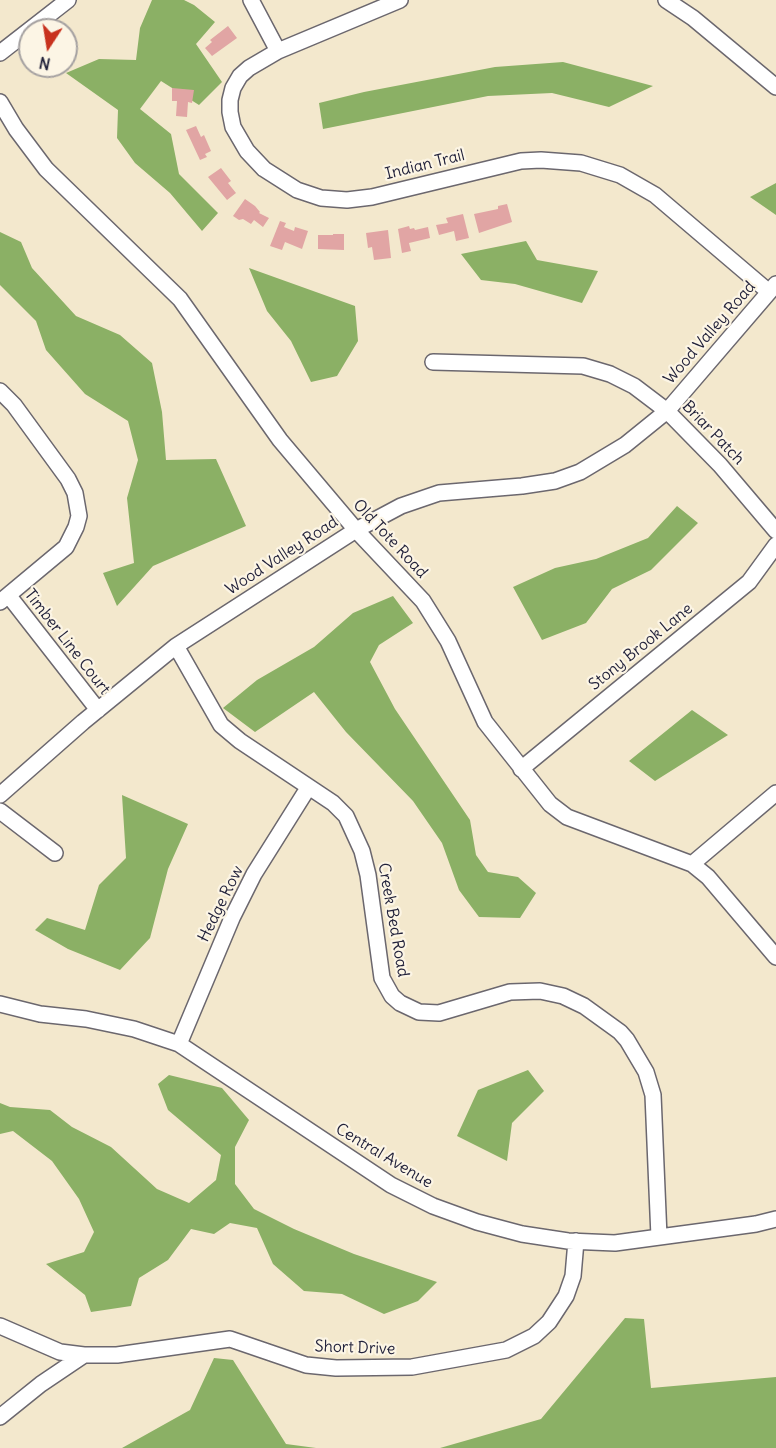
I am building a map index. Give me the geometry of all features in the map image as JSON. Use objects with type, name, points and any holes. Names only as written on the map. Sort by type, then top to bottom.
[{"type":"street","points":[[0,53],[68,0]]},
{"type":"street","points":[[251,0],[279,51]]},
{"type":"street","name":"Indian Trail","points":[[400,0],[279,51],[249,68],[240,76],[233,88],[230,112],[233,127],[246,150],[264,169],[291,187],[321,198],[360,199],[521,161],[581,163],[620,175],[655,195],[773,288]]},
{"type":"street","points":[[666,0],[693,18],[776,87]]},
{"type":"street","name":"Old Tote Road","points":[[0,102],[16,129],[46,169],[180,299],[280,440],[356,530],[423,601],[448,640],[485,722],[550,804],[567,817],[692,864],[708,877],[776,957]]},
{"type":"street","name":"Wood Valley Road","points":[[0,795],[176,646],[356,530],[401,506],[439,493],[555,481],[579,472],[625,445],[667,411],[773,288]]},
{"type":"street","name":"Briar Patch","points":[[433,362],[583,366],[610,374],[634,386],[667,411],[720,465],[776,531]]},
{"type":"street","points":[[1,395],[14,405],[68,479],[75,493],[78,516],[76,527],[66,547],[4,599]]},
{"type":"street","name":"Stony Brook Lane","points":[[521,769],[749,582],[776,545]]},
{"type":"street","name":"Timber Line Court","points":[[4,599],[98,710]]},
{"type":"street","name":"Creek Bed Road","points":[[176,646],[221,725],[240,741],[333,804],[346,816],[362,851],[373,906],[382,978],[392,996],[400,1003],[419,1012],[440,1013],[510,992],[540,991],[563,996],[584,1006],[620,1032],[627,1040],[646,1072],[653,1095],[659,1237]]},
{"type":"street","name":"Hedge Row","points":[[179,1044],[232,918],[255,874],[308,788]]},
{"type":"street","points":[[692,864],[776,793]]},
{"type":"street","points":[[0,811],[55,852]]},
{"type":"street","name":"Central Avenue","points":[[0,1004],[40,1014],[86,1019],[134,1029],[179,1044],[391,1185],[433,1206],[477,1222],[522,1234],[615,1243],[776,1219]]},
{"type":"street","name":"Short Drive","points":[[0,1326],[60,1352],[84,1355],[117,1355],[230,1339],[306,1365],[336,1368],[412,1367],[492,1353],[525,1342],[542,1329],[556,1314],[570,1286],[576,1241]]},
{"type":"street","points":[[0,1417],[41,1384],[84,1355]]},
{"type":"green space","points":[[152,0],[184,0],[215,22],[196,44],[222,82],[199,105],[161,81],[140,109],[171,134],[179,174],[218,213],[202,231],[170,193],[135,163],[117,138],[118,110],[73,78],[78,78],[78,68],[99,59],[136,60],[140,28]]},
{"type":"green space","points":[[563,62],[653,86],[609,107],[552,93],[488,96],[323,129],[319,103],[495,67]]},
{"type":"green space","points":[[776,183],[776,215],[750,197]]},
{"type":"green space","points":[[0,232],[21,242],[32,268],[76,316],[120,335],[152,363],[162,412],[166,460],[216,459],[246,526],[153,566],[117,606],[103,573],[134,563],[127,498],[138,460],[128,421],[85,394],[46,350],[36,321],[0,285]]},
{"type":"green space","points":[[526,241],[537,260],[598,271],[582,303],[515,284],[481,280],[461,254]]},
{"type":"green space","points":[[249,268],[355,306],[358,341],[337,376],[311,382],[291,341],[267,311]]},
{"type":"green space","points":[[677,506],[698,523],[651,570],[612,589],[586,623],[542,640],[513,587],[555,568],[596,559],[648,538]]},
{"type":"green space","points":[[393,596],[413,623],[379,645],[370,662],[395,709],[470,820],[476,855],[488,872],[518,877],[536,893],[520,918],[479,917],[459,890],[442,843],[413,801],[346,732],[314,692],[255,732],[223,708],[257,680],[314,647],[353,613]]},
{"type":"green space","points":[[692,710],[728,735],[655,781],[629,761]]},
{"type":"green space","points":[[122,795],[188,824],[168,869],[150,938],[120,970],[68,949],[35,930],[47,918],[85,930],[99,885],[126,858]]},
{"type":"green space","points":[[528,1070],[544,1091],[512,1123],[507,1161],[457,1136],[478,1090]]},
{"type":"green space","points":[[169,1075],[222,1088],[249,1120],[235,1147],[235,1184],[254,1209],[294,1229],[354,1254],[437,1282],[418,1301],[384,1314],[342,1294],[304,1291],[273,1264],[257,1228],[230,1223],[214,1234],[191,1229],[168,1260],[139,1278],[131,1306],[91,1312],[85,1295],[46,1264],[84,1252],[94,1232],[79,1199],[52,1161],[13,1131],[0,1134],[0,1103],[10,1107],[50,1110],[72,1127],[111,1147],[157,1189],[189,1203],[216,1180],[221,1155],[168,1110],[158,1084]]},
{"type":"green space","points":[[625,1318],[644,1319],[651,1388],[776,1377],[776,1448],[440,1448],[541,1419]]},
{"type":"green space","points":[[214,1358],[233,1360],[286,1444],[316,1448],[122,1448],[190,1410]]},
{"type":"building","points":[[228,26],[237,38],[212,56],[205,48],[212,42],[210,40]]},
{"type":"building","points":[[172,88],[194,90],[192,103],[188,102],[187,117],[176,116],[177,101],[172,101]]},
{"type":"building","points":[[196,126],[201,137],[204,135],[211,151],[205,154],[207,157],[200,160],[186,130]]},
{"type":"building","points":[[221,168],[231,181],[228,183],[236,193],[227,200],[208,177]]},
{"type":"building","points":[[245,199],[255,206],[259,213],[269,218],[263,227],[254,220],[251,224],[233,216]]},
{"type":"building","points":[[507,204],[512,222],[479,233],[474,214],[498,209],[498,206]]},
{"type":"building","points":[[463,214],[469,238],[456,241],[454,231],[439,235],[436,225],[448,223],[446,218]]},
{"type":"building","points":[[280,221],[286,223],[284,227],[294,231],[295,227],[308,231],[302,249],[285,242],[282,250],[270,246]]},
{"type":"building","points":[[409,226],[410,229],[415,230],[428,227],[430,238],[409,243],[411,251],[402,253],[398,229]]},
{"type":"building","points":[[388,230],[391,258],[374,260],[372,247],[368,248],[366,233]]},
{"type":"building","points":[[344,234],[344,250],[318,249],[318,235]]}]
